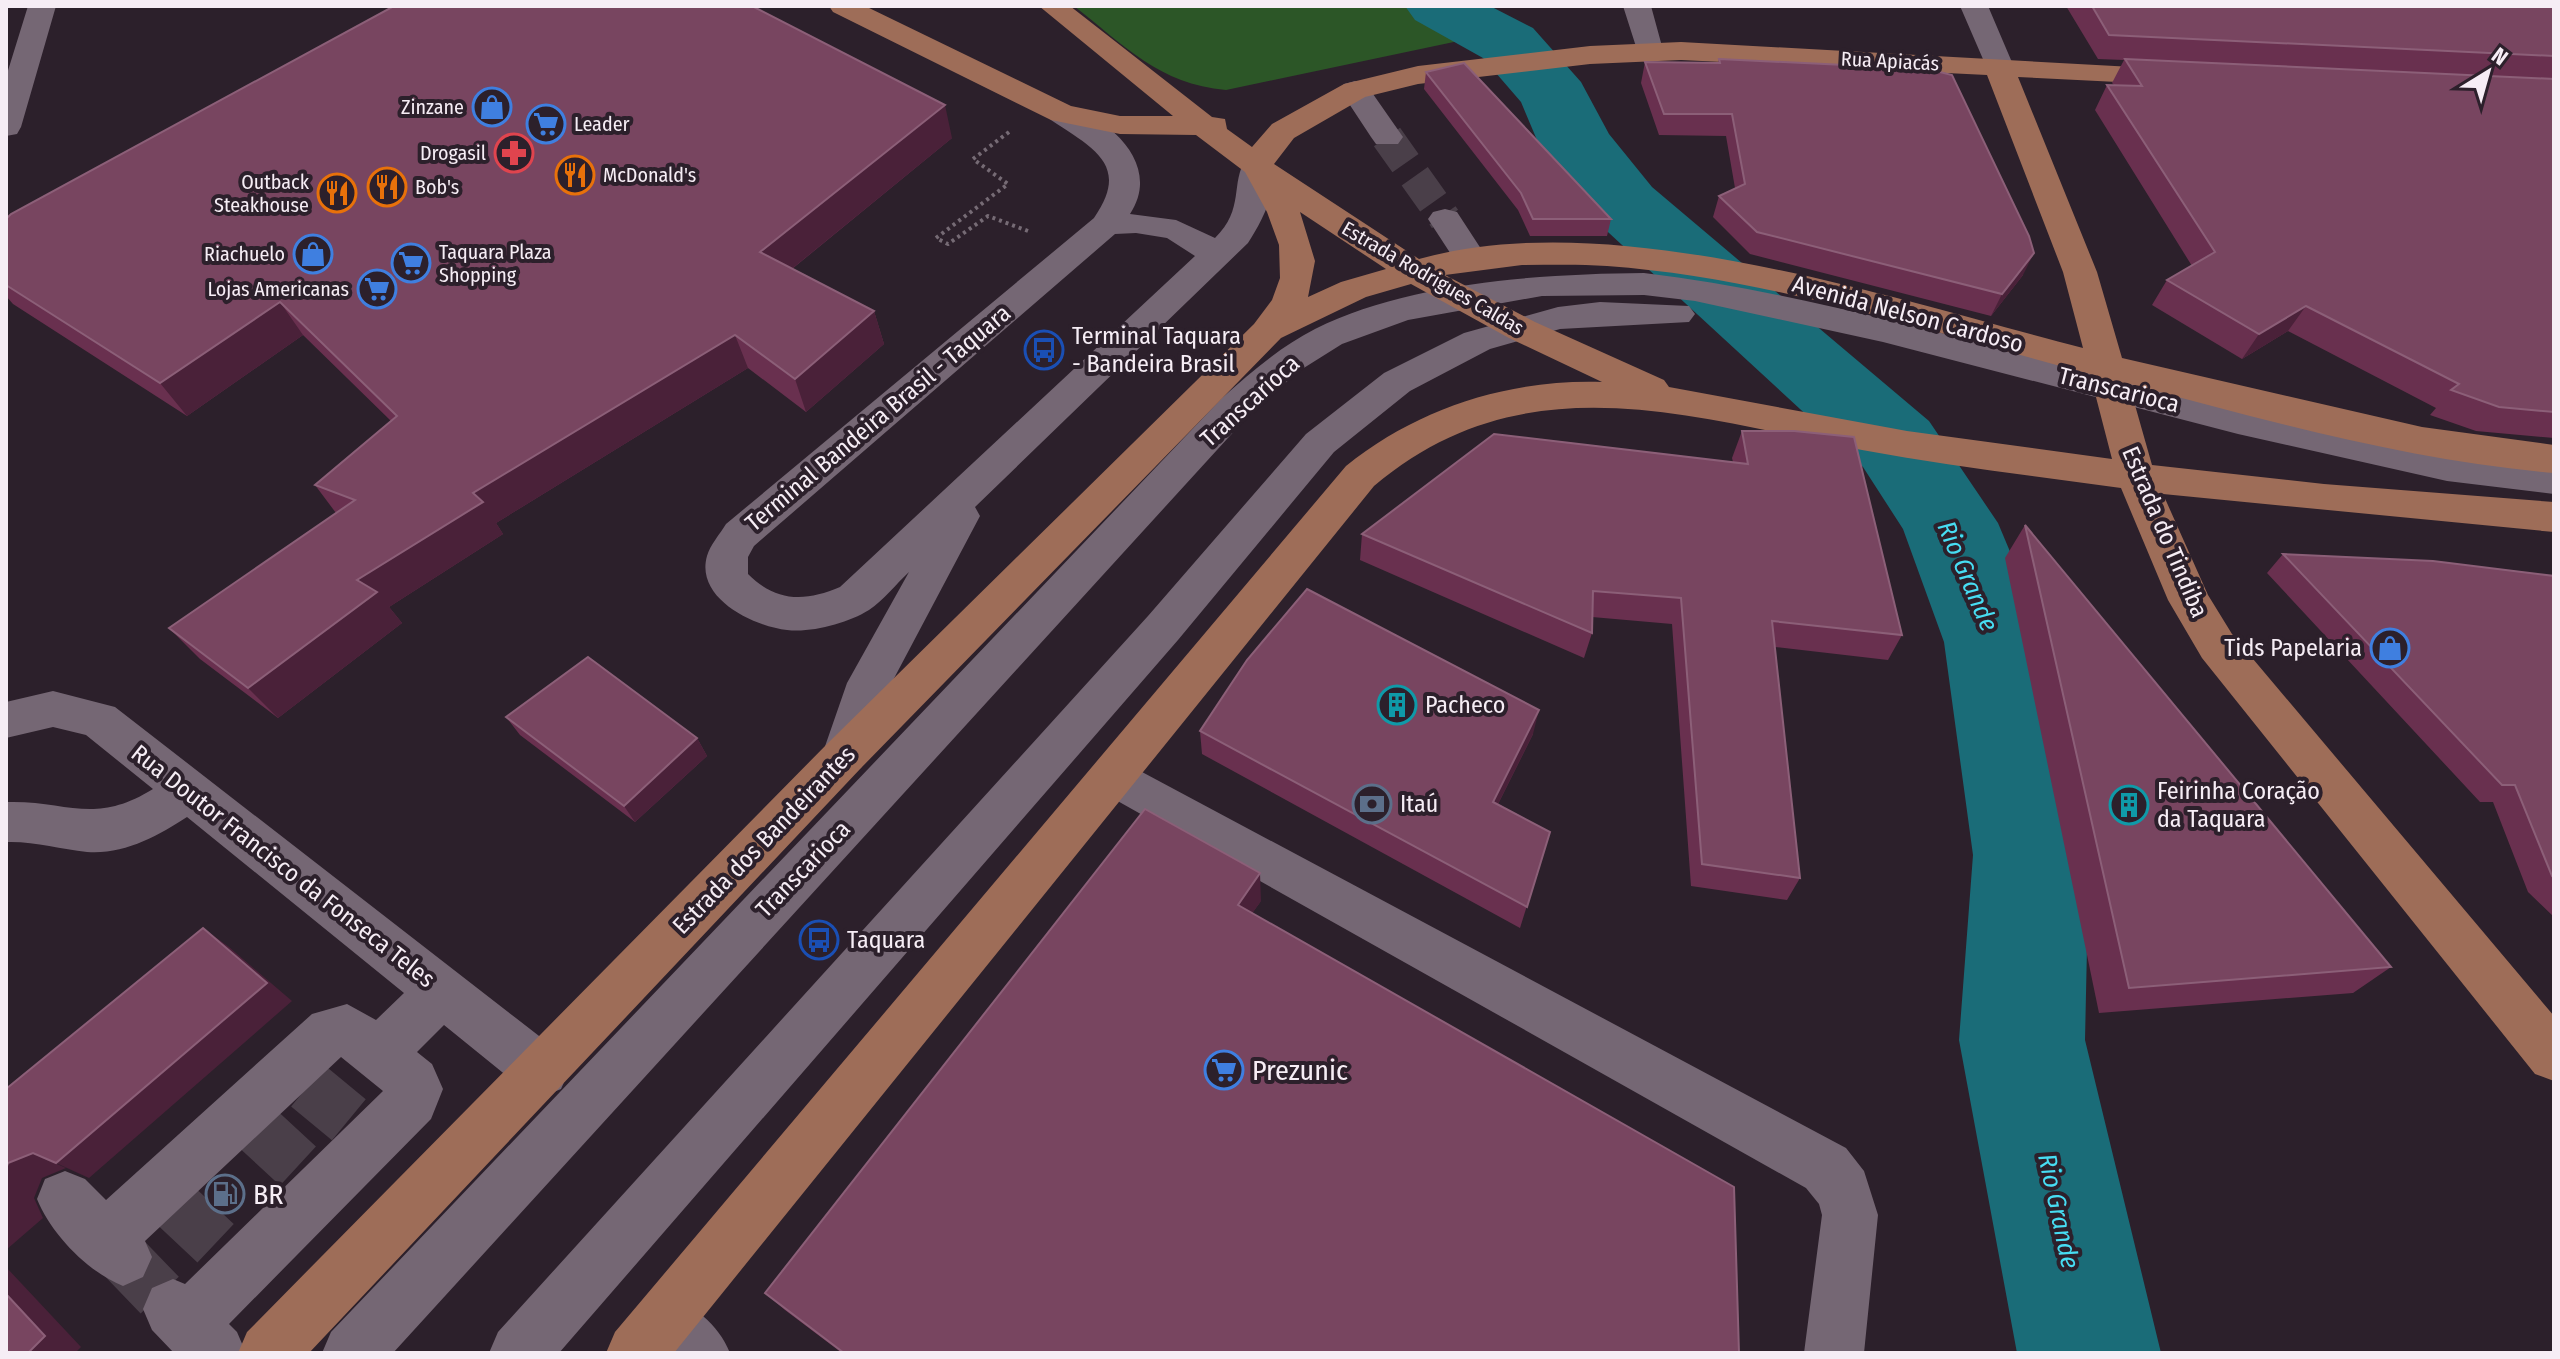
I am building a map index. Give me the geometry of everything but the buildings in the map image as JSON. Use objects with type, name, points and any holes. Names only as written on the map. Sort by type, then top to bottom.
[{"type":"main road","points":[[843,6],[1062,114],[1120,125],[1202,127],[1251,122],[1343,96]]},
{"type":"main road","name":"Estrada Rodrigues Caldas","points":[[1053,6],[1202,127],[1330,218],[1460,297],[1518,328],[1679,401]]},
{"type":"main road","name":"Rua Apiacás","points":[[1257,166],[1267,148],[1283,131],[1343,96],[1382,82],[1476,67],[1590,55],[1649,50],[2209,77]]},
{"type":"main road","name":"Estrada do Tindiba","points":[[1999,67],[2080,272],[2136,477],[2189,600],[2217,646],[2554,1056]]},
{"type":"main road","points":[[1257,166],[1286,217],[1301,269],[1292,297],[1267,332]]},
{"type":"main road","name":"Avenida Nelson Cardoso","points":[[1267,332],[1307,308],[1375,280],[1414,270],[1513,253],[1623,255],[1768,278],[2111,390],[2279,410],[2437,444],[2554,459]]},
{"type":"main road","name":"Estrada dos Bandeirantes","points":[[268,1353],[845,755],[1267,332]]},
{"type":"main road","points":[[666,1343],[1114,776],[1360,476],[1391,448],[1429,426],[1471,412],[1551,397],[1679,401],[1832,432],[2136,477],[2250,491],[2554,517]]},
{"type":"street","points":[[6,127],[42,6]]},
{"type":"street","points":[[1637,6],[1649,50]]},
{"type":"street","name":"Estrada do Tindiba","points":[[1974,6],[1999,67]]},
{"type":"street","points":[[1343,96],[1387,137]]},
{"type":"street","name":"Terminal Bandeira Brasil - Taquara","points":[[1062,114],[1113,148],[1126,166],[1123,205],[1106,225],[740,535],[727,556],[727,579],[743,598],[764,609],[792,616],[826,612],[855,598],[1236,236],[1253,204],[1257,166]]},
{"type":"street","points":[[1445,219],[1470,258]]},
{"type":"street","points":[[1106,225],[1153,223],[1174,229],[1206,247],[1215,256]]},
{"type":"street","name":"Transcarioca","points":[[352,1353],[1235,407],[1286,362],[1329,336],[1401,310],[1460,297],[1542,285],[1598,282],[2111,390],[2447,467],[2554,480]]},
{"type":"street","name":"Transcarioca","points":[[519,1353],[1163,628],[1320,443],[1409,375],[1477,341],[1558,318],[1698,302]]},
{"type":"street","name":"Transcarioca","points":[[2111,390],[2454,491],[2554,504]]},
{"type":"street","name":"Terminal Bandeira Brasil - Taquara","points":[[845,755],[869,683],[976,485]]},
{"type":"street","name":"Rua Doutor Francisco da Fonseca Teles","points":[[6,720],[53,709],[99,720],[542,1071]]},
{"type":"street","points":[[1114,776],[1826,1168],[1844,1191],[1850,1215],[1834,1353]]},
{"type":"street","points":[[6,822],[25,821],[89,832],[128,827],[187,792]]},
{"type":"street","points":[[379,1053],[442,991]]},
{"type":"street","points":[[65,1199],[114,1248],[299,1078],[340,1027],[379,1053],[413,1082],[416,1089],[412,1100],[367,1134],[235,1262],[192,1328]]},
{"type":"path","points":[[988,216],[948,244],[936,238],[1008,184],[973,159],[1011,130]]},
{"type":"green space","points":[[1074,6],[1404,6],[1468,39],[1226,90],[1181,80],[1162,71],[1127,49]]},
{"type":"waterway","name":"Rio Grande","points":[[1439,6],[1508,43],[1555,97],[1574,140],[1624,204],[1896,444],[1949,523],[1996,642],[2031,855],[2022,1040],[2089,1353]]},
{"type":"tunnel","points":[[1387,137],[1445,219]]},
{"type":"tunnel","points":[[308,1086],[360,1129]]},
{"type":"tunnel","points":[[259,1130],[310,1177]]},
{"type":"tunnel","points":[[177,1207],[228,1255]]},
{"type":"tunnel","points":[[123,1257],[173,1309]]},
{"type":"place","name":"Zinzane","points":[[492,107]]},
{"type":"place","name":"Leader","points":[[546,124]]},
{"type":"place","name":"Drogasil","points":[[514,153]]},
{"type":"place","name":"McDonald's","points":[[575,175]]},
{"type":"place","name":"Bob's","points":[[387,187]]},
{"type":"place","name":"Outback Steakhouse","points":[[337,193]]},
{"type":"place","name":"Riachuelo","points":[[313,254]]},
{"type":"place","name":"Taquara Plaza Shopping","points":[[411,263]]},
{"type":"place","name":"Lojas Americanas","points":[[377,289]]},
{"type":"place","name":"Terminal Taquara - Bandeira Brasil","points":[[1044,350]]},
{"type":"place","name":"Tids Papelaria","points":[[2390,648]]},
{"type":"place","name":"Pacheco","points":[[1397,705]]},
{"type":"place","name":"Itaú","points":[[1372,804]]},
{"type":"place","name":"Feirinha Coração da Taquara","points":[[2129,805]]},
{"type":"place","name":"Taquara","points":[[819,940]]},
{"type":"place","name":"Prezunic","points":[[1224,1070]]},
{"type":"place","name":"BR","points":[[225,1194]]}]
